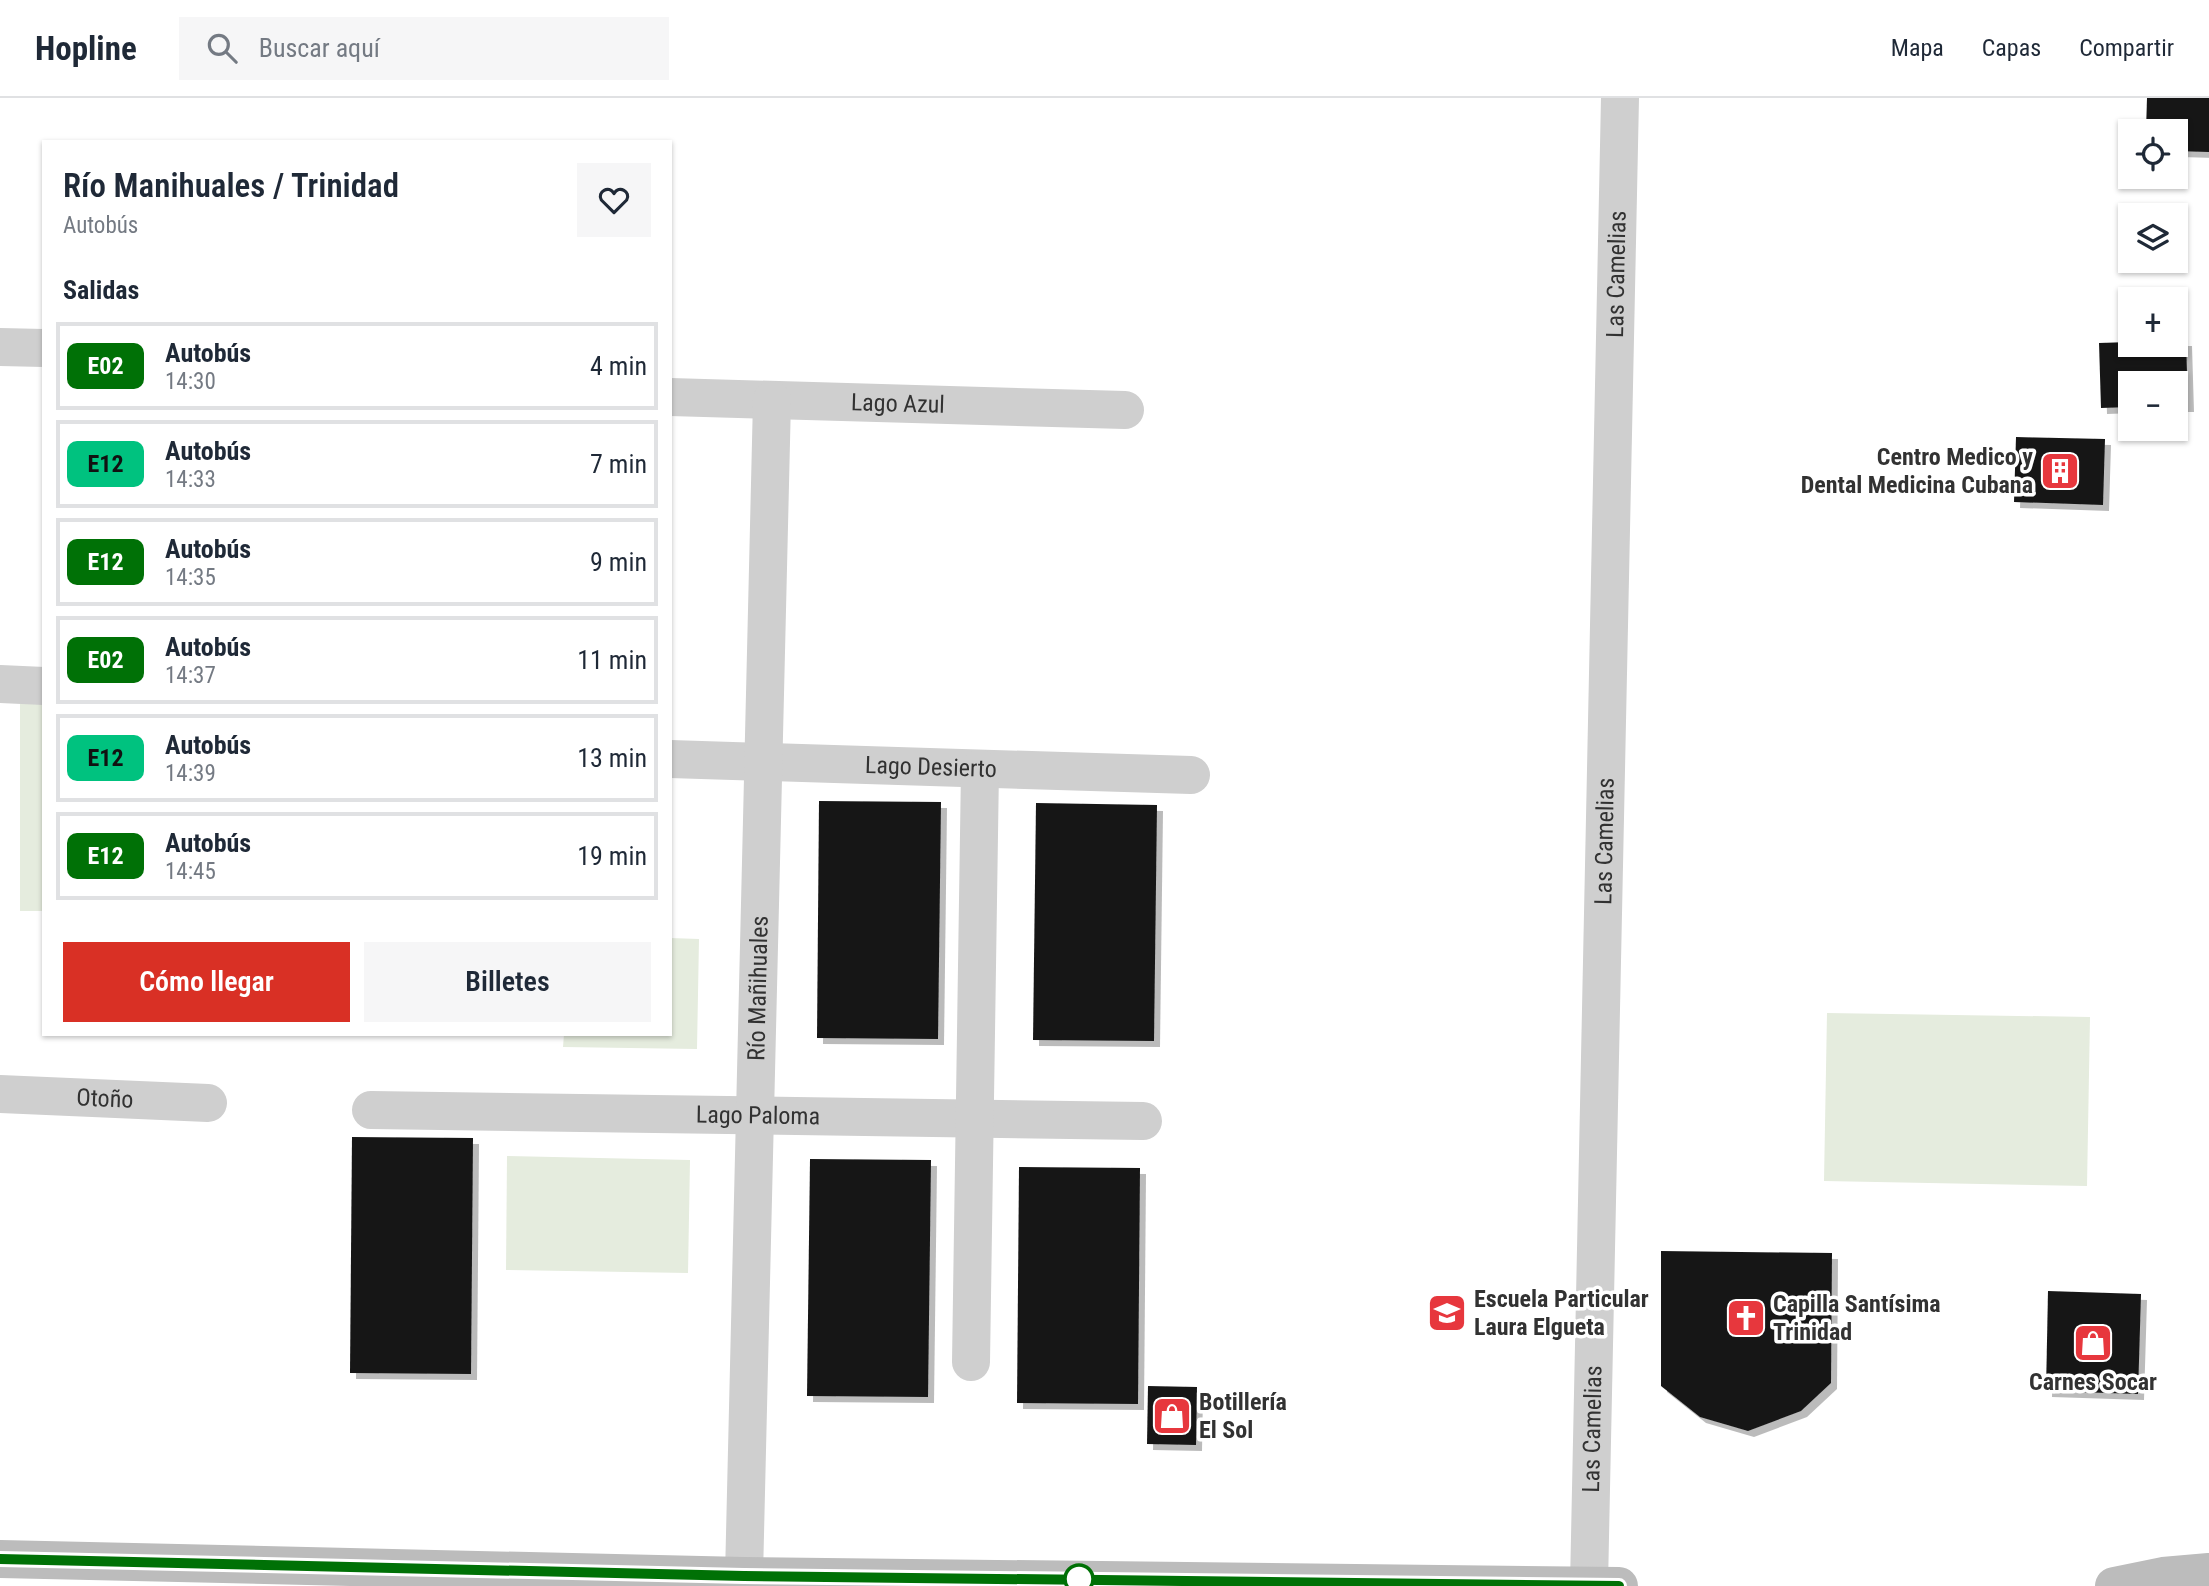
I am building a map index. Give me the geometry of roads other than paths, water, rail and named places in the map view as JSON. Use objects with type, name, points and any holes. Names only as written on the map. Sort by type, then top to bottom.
[{"type":"main road","points":[[0,1559],[332,1576],[744,1576],[1619,1586]]},
{"type":"main road","points":[[2115,1586],[2163,1576],[2209,1572]]},
{"type":"street","name":"Las Camelias","points":[[1589,1585],[1620,98]]},
{"type":"street","points":[[0,347],[42,348]]},
{"type":"street","name":"Lago Azul","points":[[672,397],[1125,410]]},
{"type":"street","name":"Río Mañihuales","points":[[744,1576],[772,400]]},
{"type":"street","points":[[0,684],[42,686]]},
{"type":"street","name":"Lago Desierto","points":[[672,760],[1191,775]]},
{"type":"street","points":[[971,1362],[979,769]]},
{"type":"street","name":"Otoño","points":[[0,1094],[208,1103]]},
{"type":"street","name":"Lago Paloma","points":[[371,1110],[1143,1121]]},
{"type":"place","name":"Centro Medico y Dental Medicina Cubana","points":[[2060,471]]},
{"type":"place","name":"Escuela Particular Laura Elgueta","points":[[1447,1313]]},
{"type":"place","name":"Capilla Santísima Trinidad","points":[[1746,1318]]},
{"type":"place","name":"Carnes Socar","points":[[2093,1343]]},
{"type":"place","name":"Botillería El Sol","points":[[1172,1416]]}]
